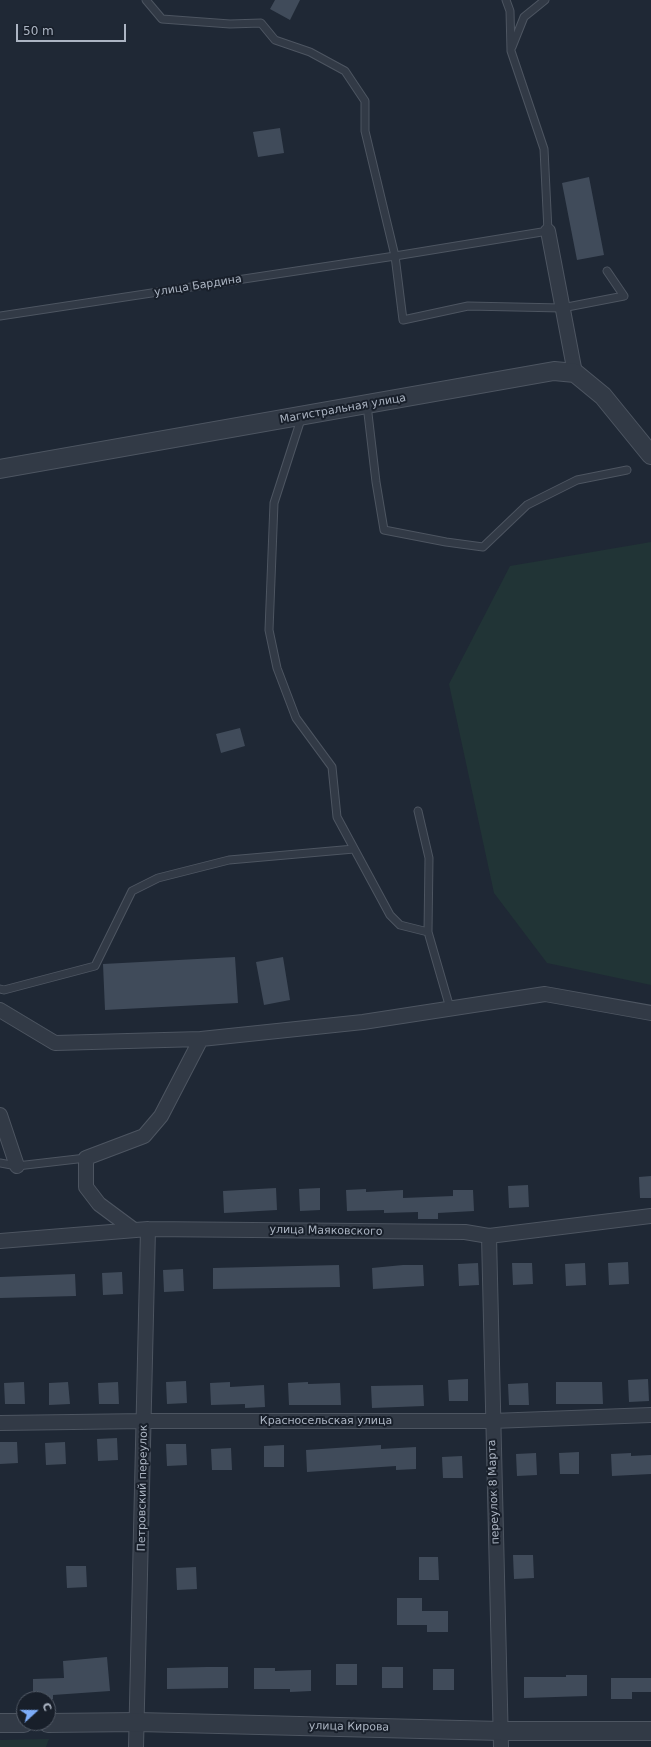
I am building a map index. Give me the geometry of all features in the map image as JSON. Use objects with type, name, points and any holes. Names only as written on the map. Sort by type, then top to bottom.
[{"type":"street","points":[[548,231],[575,373],[603,396],[651,455]]},
{"type":"street","name":"Магистральная улица","points":[[0,469],[554,371],[575,373]]},
{"type":"street","points":[[0,1010],[55,1043],[201,1039],[363,1022],[545,994],[651,1013]]},
{"type":"street","points":[[134,1230],[99,1204],[86,1187],[86,1158],[144,1136],[161,1116],[201,1039]]},
{"type":"street","points":[[0,1115],[17,1166]]},
{"type":"street","name":"улица Маяковского","points":[[0,1241],[148,1229],[465,1232],[489,1236],[651,1216]]},
{"type":"street","name":"Петровский переулок","points":[[136,1747],[138,1722],[145,1421],[148,1229]]},
{"type":"street","name":"переулок 8 Марта","points":[[489,1236],[492,1421],[501,1739]]},
{"type":"street","name":"Красносельская улица","points":[[0,1424],[145,1421],[492,1421],[651,1415]]},
{"type":"street","name":"улица Кирова","points":[[56,1723],[138,1722],[501,1739],[651,1731]]},
{"type":"street","points":[[0,1723],[16,1723]]},
{"type":"lane","points":[[146,0],[162,19],[230,24],[262,23],[275,40],[310,52],[344,71],[365,101],[365,131],[396,256],[403,320],[468,306],[562,308],[624,296],[607,270]]},
{"type":"lane","points":[[506,0],[510,11],[511,51],[544,149],[548,231]]},
{"type":"lane","points":[[511,51],[524,17],[545,0]]},
{"type":"lane","name":"улица Бардина","points":[[0,316],[396,256],[548,231]]},
{"type":"lane","points":[[367,405],[376,482],[384,530],[446,542],[483,547],[527,505],[577,480],[627,470]]},
{"type":"lane","points":[[302,416],[274,503],[270,630],[277,668],[296,718],[332,766],[337,817],[390,915],[400,925],[428,932]]},
{"type":"lane","points":[[418,812],[429,858],[428,932],[450,1008]]},
{"type":"lane","points":[[0,988],[4,990],[95,966],[132,891],[158,878],[229,860],[354,849]]},
{"type":"lane","points":[[0,1163],[17,1166],[86,1158]]},
{"type":"shaded area","points":[[651,542],[651,985],[547,963],[494,893],[449,684],[510,566]]},
{"type":"shaded area","points":[[49,1739],[46,1747],[0,1747],[0,1740]]},
{"type":"building","points":[[275,0],[300,0],[290,20],[270,9]]},
{"type":"building","points":[[280,128],[284,153],[258,157],[253,132]]},
{"type":"building","points":[[589,177],[604,255],[577,260],[562,183]]},
{"type":"building","points":[[240,728],[245,746],[221,753],[216,734]]},
{"type":"building","points":[[235,957],[238,1003],[105,1010],[103,964]]},
{"type":"building","points":[[283,957],[290,1000],[264,1005],[256,962]]},
{"type":"building","points":[[651,1176],[651,1198],[640,1198],[639,1177]]},
{"type":"building","points":[[528,1185],[529,1207],[509,1208],[508,1186]]},
{"type":"building","points":[[276,1188],[277,1210],[224,1213],[223,1191]]},
{"type":"building","points":[[320,1188],[320,1210],[300,1211],[299,1189]]},
{"type":"building","points":[[366,1189],[366,1192],[403,1190],[403,1198],[453,1196],[453,1190],[473,1190],[474,1211],[438,1213],[438,1219],[418,1219],[418,1212],[384,1213],[384,1210],[347,1211],[346,1190]]},
{"type":"building","points":[[628,1262],[629,1284],[609,1285],[608,1263]]},
{"type":"building","points":[[478,1263],[479,1285],[459,1286],[458,1264]]},
{"type":"building","points":[[512,1263],[532,1263],[533,1284],[513,1285]]},
{"type":"building","points":[[585,1263],[586,1285],[566,1286],[565,1264]]},
{"type":"building","points":[[339,1265],[340,1287],[213,1289],[213,1268]]},
{"type":"building","points":[[423,1265],[424,1286],[373,1289],[372,1268]]},
{"type":"building","points":[[183,1269],[184,1291],[164,1292],[163,1270]]},
{"type":"building","points":[[122,1272],[123,1294],[103,1295],[102,1273]]},
{"type":"building","points":[[75,1274],[76,1296],[0,1298],[0,1277]]},
{"type":"building","points":[[468,1379],[468,1401],[449,1401],[448,1380]]},
{"type":"building","points":[[648,1379],[649,1401],[629,1402],[628,1380]]},
{"type":"building","points":[[186,1381],[187,1403],[167,1404],[166,1382]]},
{"type":"building","points":[[24,1382],[25,1404],[5,1404],[4,1383]]},
{"type":"building","points":[[68,1382],[70,1404],[49,1405],[49,1383]]},
{"type":"building","points":[[118,1382],[119,1404],[99,1404],[98,1383]]},
{"type":"building","points":[[230,1382],[230,1387],[264,1385],[265,1407],[245,1408],[245,1404],[211,1405],[210,1383]]},
{"type":"building","points":[[308,1382],[308,1384],[340,1383],[341,1405],[289,1405],[288,1383]]},
{"type":"building","points":[[556,1382],[602,1382],[603,1404],[556,1404]]},
{"type":"building","points":[[528,1383],[529,1405],[509,1405],[508,1384]]},
{"type":"building","points":[[423,1385],[424,1406],[372,1408],[371,1386]]},
{"type":"building","points":[[117,1438],[118,1460],[98,1461],[97,1439]]},
{"type":"building","points":[[0,1442],[17,1442],[18,1463],[0,1464]]},
{"type":"building","points":[[65,1442],[66,1464],[46,1465],[45,1443]]},
{"type":"building","points":[[166,1444],[186,1444],[187,1465],[167,1466]]},
{"type":"building","points":[[284,1445],[284,1467],[264,1467],[264,1446]]},
{"type":"building","points":[[381,1445],[381,1449],[416,1447],[416,1469],[396,1470],[396,1466],[307,1472],[306,1450]]},
{"type":"building","points":[[231,1448],[232,1470],[212,1470],[211,1449]]},
{"type":"building","points":[[579,1452],[579,1474],[560,1474],[559,1453]]},
{"type":"building","points":[[536,1453],[537,1475],[517,1476],[516,1454]]},
{"type":"building","points":[[631,1453],[631,1456],[651,1455],[651,1474],[612,1476],[611,1454]]},
{"type":"building","points":[[462,1456],[463,1478],[443,1478],[442,1457]]},
{"type":"building","points":[[513,1555],[533,1555],[534,1578],[514,1579]]},
{"type":"building","points":[[419,1557],[438,1557],[439,1580],[419,1580]]},
{"type":"building","points":[[66,1566],[86,1566],[87,1587],[67,1588]]},
{"type":"building","points":[[196,1567],[197,1589],[177,1590],[176,1568]]},
{"type":"building","points":[[397,1598],[422,1598],[422,1611],[448,1611],[448,1632],[427,1632],[427,1625],[397,1625]]},
{"type":"building","points":[[107,1657],[110,1691],[56,1695],[56,1691],[33,1691],[33,1679],[64,1678],[63,1661]]},
{"type":"building","points":[[336,1664],[357,1664],[357,1685],[336,1685]]},
{"type":"building","points":[[228,1667],[228,1688],[167,1689],[167,1668]]},
{"type":"building","points":[[382,1667],[403,1667],[403,1688],[382,1688]]},
{"type":"building","points":[[254,1668],[275,1668],[275,1671],[311,1670],[311,1691],[290,1692],[290,1689],[254,1689]]},
{"type":"building","points":[[433,1669],[454,1669],[454,1690],[433,1690]]},
{"type":"building","points":[[566,1675],[587,1675],[587,1696],[524,1698],[524,1677],[566,1677]]},
{"type":"building","points":[[611,1678],[651,1678],[651,1692],[632,1692],[632,1699],[611,1699]]}]
